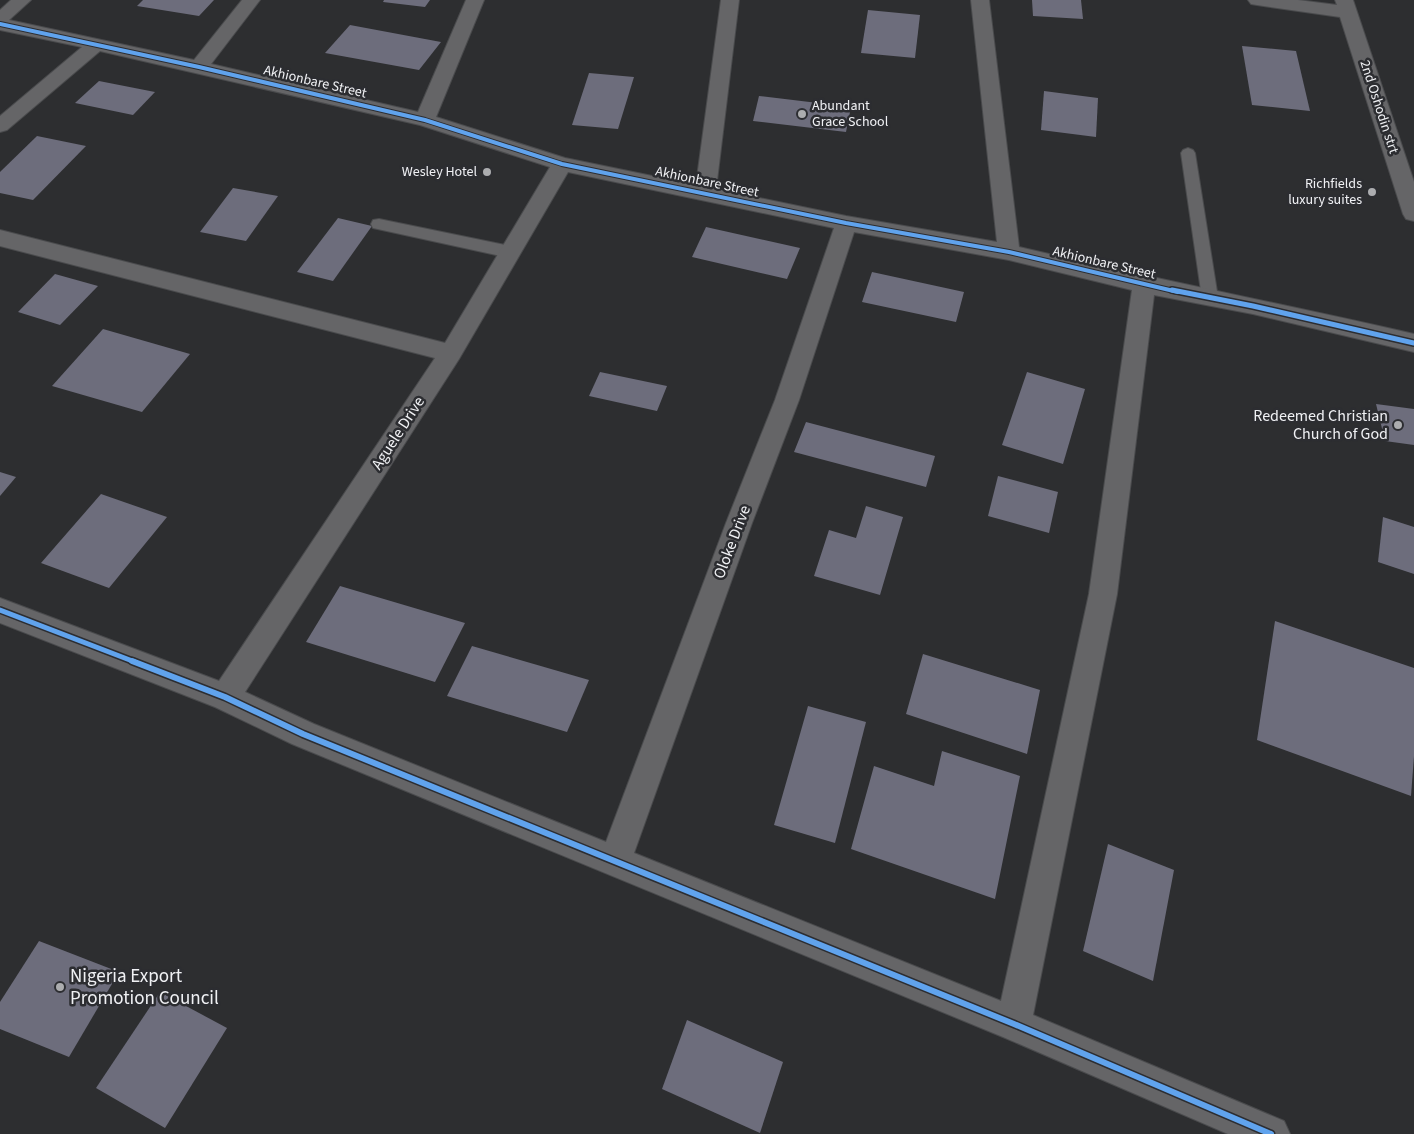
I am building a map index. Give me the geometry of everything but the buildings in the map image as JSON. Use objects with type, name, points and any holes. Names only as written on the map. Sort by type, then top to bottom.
[{"type":"street","points":[[0,19],[22,0]]},
{"type":"street","points":[[199,67],[251,0]]},
{"type":"street","points":[[425,120],[475,0]]},
{"type":"street","points":[[705,193],[730,0]]},
{"type":"street","points":[[980,0],[1009,252]]},
{"type":"street","points":[[1257,0],[1346,6]]},
{"type":"street","name":"2nd Oshodin strt","points":[[1346,6],[1414,214]]},
{"type":"street","name":"Akhionbare Street","points":[[0,24],[199,67],[425,120],[562,164],[846,223],[1009,252],[1144,285],[1414,343]]},
{"type":"street","points":[[0,126],[95,46]]},
{"type":"street","name":"Aguele Drive","points":[[225,697],[451,353],[562,164]]},
{"type":"street","name":"Oloke Drive","points":[[615,860],[739,523],[787,400],[846,223]]},
{"type":"street","points":[[0,238],[451,353]]},
{"type":"street","points":[[1014,1024],[1103,594],[1144,285]]},
{"type":"street","points":[[0,610],[225,697],[303,734],[1014,1024],[1271,1134]]},
{"type":"lane","points":[[1188,153],[1210,298]]},
{"type":"lane","points":[[379,224],[510,252]]},
{"type":"cycle path","points":[[0,24],[199,67],[425,120],[562,164],[846,223],[1009,252],[1144,285],[1253,306],[1414,343]]},
{"type":"cycle path","points":[[0,610],[225,697],[303,734],[1014,1024],[1271,1134]]},
{"type":"place","name":"Abundant Grace School","points":[[802,114]]},
{"type":"place","name":"Wesley Hotel","points":[[487,172]]},
{"type":"place","name":"Richfields luxury suites","points":[[1372,192]]},
{"type":"place","name":"Redeemed Christian Church of God","points":[[1398,425]]},
{"type":"place","name":"Nigeria Export Promotion Council","points":[[60,987]]}]
